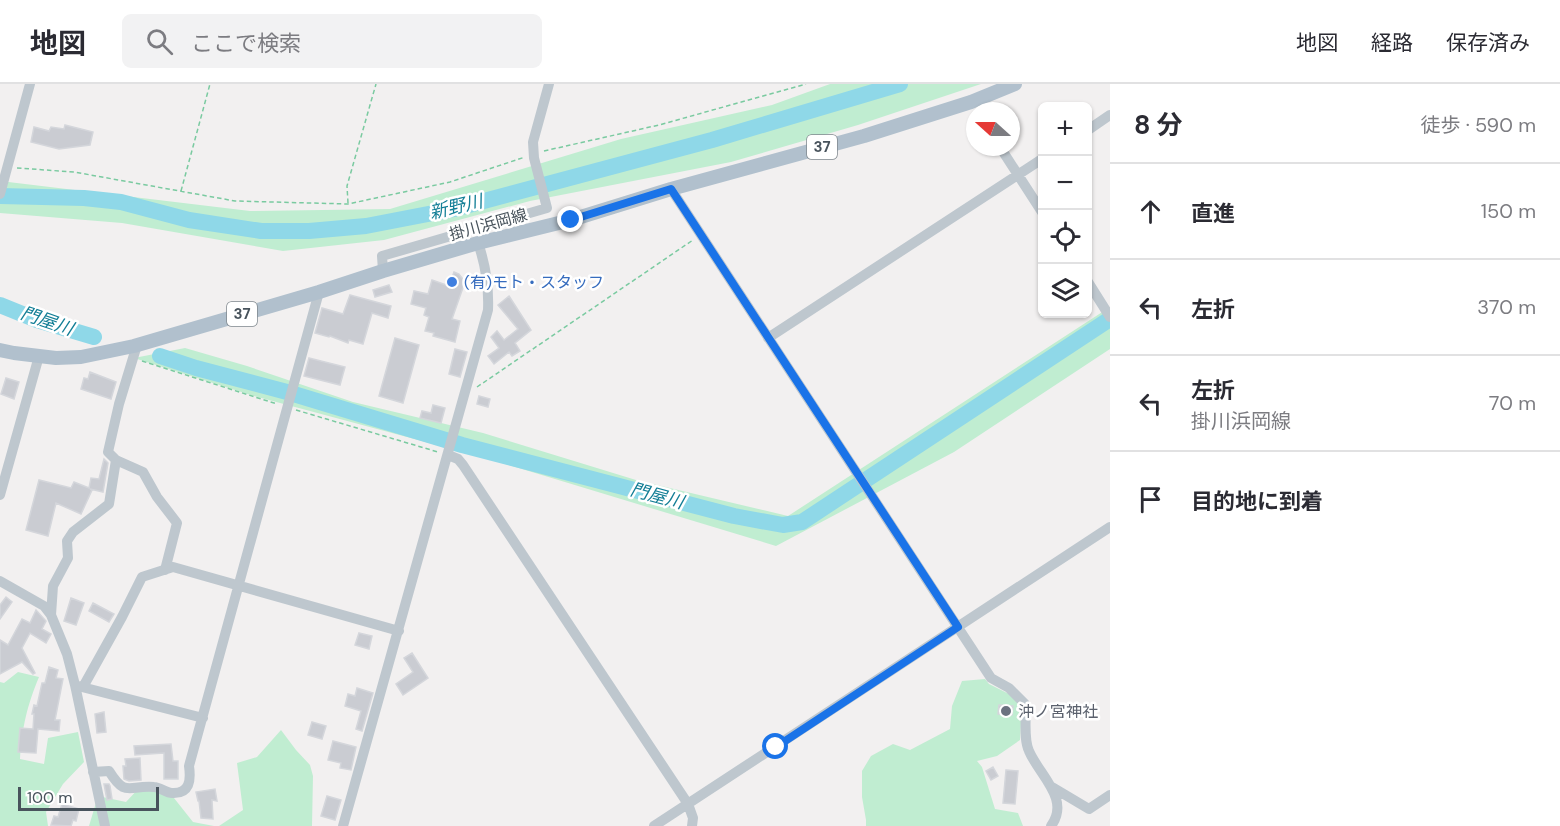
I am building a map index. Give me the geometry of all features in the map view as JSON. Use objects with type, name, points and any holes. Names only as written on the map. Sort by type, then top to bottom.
[{"type":"main road","name":"掛川浜岡線","points":[[982,102],[1016,84]]},
{"type":"main road","name":"掛川浜岡線","points":[[0,350],[39,356],[81,357],[137,345],[478,243],[571,220],[671,189],[966,108]]},
{"type":"street","points":[[0,194],[4,168],[30,84]]},
{"type":"street","points":[[383,271],[382,256],[547,208],[533,156],[533,142],[549,84]]},
{"type":"street","points":[[1092,127],[1110,115]]},
{"type":"street","points":[[1006,156],[1040,210]]},
{"type":"street","points":[[768,338],[1038,162]]},
{"type":"street","points":[[671,189],[991,678],[1009,688],[1025,705],[1028,750],[1052,787],[1058,804],[1057,814],[1051,826]]},
{"type":"street","points":[[343,826],[488,310],[489,287],[486,267],[478,243]]},
{"type":"street","points":[[1092,288],[1110,317]]},
{"type":"street","points":[[93,772],[109,771],[117,784],[124,789],[156,787],[171,793],[180,792],[189,785],[191,779],[189,766],[319,292]]},
{"type":"street","points":[[137,345],[108,452],[116,460],[143,472],[157,497],[177,523],[165,570]]},
{"type":"street","points":[[0,495],[39,356]]},
{"type":"street","points":[[448,454],[458,459],[463,465],[688,804],[693,818],[692,826]]},
{"type":"street","points":[[51,615],[53,586],[68,558],[67,541],[73,532],[109,504],[116,460]]},
{"type":"street","points":[[654,826],[1110,527]]},
{"type":"street","points":[[79,686],[142,577],[173,567],[399,631]]},
{"type":"street","points":[[0,581],[44,606],[51,615],[79,686],[93,772],[105,826]]},
{"type":"street","points":[[79,686],[203,718]]},
{"type":"street","points":[[1052,787],[1089,809],[1110,795]]},
{"type":"path","points":[[181,192],[210,84]]},
{"type":"path","points":[[348,204],[347,186],[376,84]]},
{"type":"path","points":[[4,168],[74,172],[236,201],[348,204],[450,182],[533,156],[659,125],[806,84]]},
{"type":"path","points":[[467,386],[477,388],[700,236]]},
{"type":"green space","points":[[830,84],[981,84],[858,125],[731,162],[530,201],[384,240],[283,251],[122,223],[0,213],[0,181],[250,211],[390,209],[621,139],[772,105]]},
{"type":"green space","points":[[1110,307],[1110,349],[954,452],[776,546],[489,459],[254,396],[134,358],[185,348],[247,366],[353,402],[483,433],[636,480],[788,516]]},
{"type":"green space","points":[[18,672],[39,677],[26,717],[20,759],[44,764],[48,738],[78,732],[84,762],[63,784],[46,812],[48,826],[0,826],[0,682],[4,683]]},
{"type":"green space","points":[[985,679],[1022,705],[1020,740],[997,756],[977,761],[982,767],[995,809],[1018,813],[1023,826],[866,826],[862,797],[862,771],[871,756],[893,744],[910,750],[950,729],[952,706],[962,681]]},
{"type":"green space","points":[[281,730],[310,765],[313,776],[312,826],[219,826],[243,810],[237,763],[257,757]]},
{"type":"green space","points":[[139,788],[170,793],[193,822],[214,826],[89,826],[98,796],[126,802]]},
{"type":"building","points":[[65,125],[93,132],[90,145],[59,149],[31,142],[34,127],[49,131],[51,127],[64,129]]},
{"type":"building","points":[[454,272],[459,274],[465,282],[452,319],[460,321],[455,342],[433,336],[434,333],[425,331],[429,317],[424,315],[426,308],[411,304],[414,291],[428,294],[432,280],[449,286]]},
{"type":"building","points":[[389,285],[392,292],[375,297],[373,290]]},
{"type":"building","points":[[350,295],[391,306],[388,318],[372,313],[363,344],[349,340],[348,343],[315,333],[322,308],[343,314]]},
{"type":"building","points":[[509,296],[531,330],[515,343],[520,351],[512,356],[509,352],[494,364],[488,356],[499,348],[491,337],[497,331],[504,340],[518,329],[498,305]]},
{"type":"building","points":[[395,338],[419,345],[403,403],[379,396]]},
{"type":"building","points":[[455,349],[467,352],[460,377],[449,374]]},
{"type":"building","points":[[309,358],[345,367],[340,385],[304,376]]},
{"type":"building","points":[[90,372],[116,382],[111,399],[81,389],[84,378],[88,379]]},
{"type":"building","points":[[6,378],[19,382],[14,399],[1,394]]},
{"type":"building","points":[[479,396],[490,399],[488,407],[477,404]]},
{"type":"building","points":[[433,405],[445,408],[441,423],[420,418],[422,411],[431,413]]},
{"type":"building","points":[[104,459],[108,463],[103,492],[90,489],[92,490],[81,514],[56,503],[48,536],[26,530],[39,480],[71,488],[74,482],[89,488],[91,478],[99,479]]},
{"type":"building","points":[[6,597],[12,602],[0,619],[0,605]]},
{"type":"building","points":[[71,598],[84,603],[76,625],[64,621]]},
{"type":"building","points":[[93,603],[114,614],[109,622],[89,611]]},
{"type":"building","points":[[36,610],[46,621],[42,629],[51,634],[46,643],[30,633],[22,648],[35,673],[33,674],[22,662],[0,674],[0,640],[8,645],[22,619],[30,623]]},
{"type":"building","points":[[359,633],[372,636],[369,649],[355,645]]},
{"type":"building","points":[[412,653],[428,678],[403,695],[396,684],[413,672],[404,658]]},
{"type":"building","points":[[49,667],[58,670],[56,678],[63,679],[55,720],[60,720],[59,731],[38,729],[36,753],[18,752],[20,728],[33,729],[34,705],[37,706],[42,683],[45,683]]},
{"type":"building","points":[[357,688],[373,693],[362,731],[356,729],[361,711],[345,706],[348,694],[355,696]]},
{"type":"building","points":[[999,705],[1013,706],[1012,715],[998,714]]},
{"type":"building","points":[[104,712],[106,732],[97,733],[95,714]]},
{"type":"building","points":[[312,722],[326,726],[322,739],[308,735]]},
{"type":"building","points":[[333,741],[356,747],[351,770],[340,768],[341,763],[328,760]]},
{"type":"building","points":[[171,744],[173,761],[178,761],[178,779],[164,779],[164,753],[135,755],[134,746]]},
{"type":"building","points":[[140,758],[141,780],[124,779],[125,759]]},
{"type":"building","points":[[993,767],[998,776],[991,780],[986,771]]},
{"type":"building","points":[[1006,770],[1018,771],[1015,804],[1003,803]]},
{"type":"building","points":[[104,784],[109,784],[112,799],[107,800]]},
{"type":"building","points":[[215,789],[217,801],[212,800],[213,819],[201,818],[196,792]]},
{"type":"building","points":[[327,796],[341,800],[335,820],[321,816]]},
{"type":"building","points":[[62,804],[79,809],[76,821],[73,820],[71,826],[51,825],[54,816],[58,817]]},
{"type":"waterway","name":"新野川","points":[[0,196],[84,198],[121,202],[189,220],[261,231],[309,231],[366,226],[454,209],[712,140],[900,84]]},
{"type":"waterway","name":"門屋川","points":[[0,305],[37,320],[94,337]]},
{"type":"waterway","name":"門屋川","points":[[160,356],[462,445],[734,516],[783,525],[802,522],[1110,319]]},
{"type":"place","name":"(有)モト・スタッフ","points":[[452,282]]},
{"type":"place","name":"沖ノ宮神社","points":[[1006,711]]},
{"type":"route","points":[[571,220],[671,189],[958,627],[776,747]]}]
